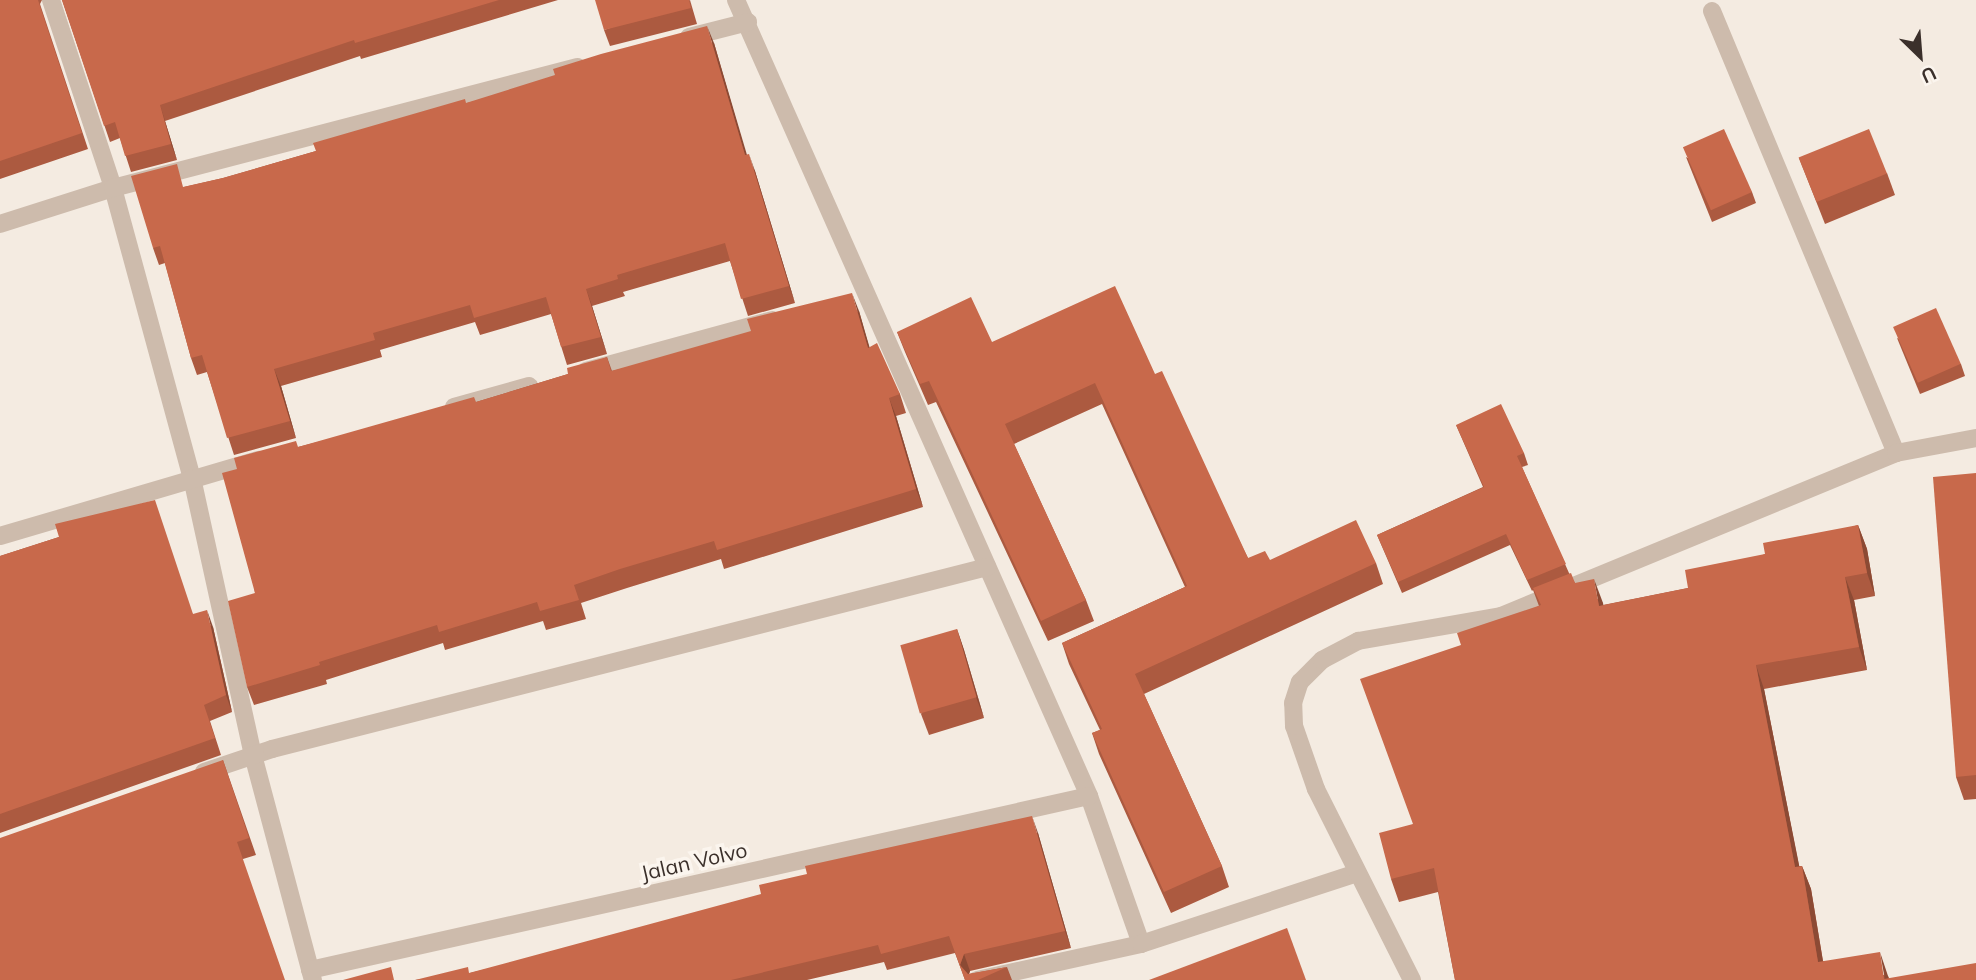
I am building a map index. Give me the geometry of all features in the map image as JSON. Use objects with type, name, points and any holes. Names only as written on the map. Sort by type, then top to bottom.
[{"type":"street","points":[[51,0],[113,188],[192,478],[253,755],[312,975]]},
{"type":"street","points":[[736,0],[748,22],[861,296],[987,567],[1088,796],[1141,944]]},
{"type":"street","points":[[1712,11],[1896,453]]},
{"type":"street","points":[[667,43],[748,22]]},
{"type":"street","points":[[0,224],[113,188],[600,61]]},
{"type":"street","points":[[570,375],[786,317]]},
{"type":"street","points":[[435,412],[543,383]]},
{"type":"street","points":[[1412,980],[1316,789],[1294,726],[1293,703],[1300,681],[1322,660],[1357,641],[1501,616],[1896,453],[1976,438]]},
{"type":"street","points":[[0,536],[273,456]]},
{"type":"street","points":[[190,778],[253,755],[987,567]]},
{"type":"street","name":"Jalan Volvo","points":[[312,975],[1088,796]]},
{"type":"street","points":[[977,980],[1141,944],[1357,873]]},
{"type":"building","points":[[0,0],[38,0],[82,133],[0,161]]},
{"type":"building","points":[[62,0],[499,0],[355,43],[354,40],[160,105],[171,144],[125,156],[115,122],[104,126]]},
{"type":"building","points":[[595,0],[689,0],[691,8],[604,30]]},
{"type":"building","points":[[707,26],[745,155],[749,154],[789,286],[741,299],[725,243],[617,275],[618,279],[586,289],[601,337],[561,347],[546,297],[474,318],[470,305],[373,333],[375,340],[274,369],[290,421],[227,438],[202,355],[191,358],[160,246],[153,248],[131,176],[177,164],[183,187],[223,178],[316,151],[313,143],[465,99],[466,103],[555,75],[553,69]]},
{"type":"building","points":[[1724,129],[1752,192],[1711,210],[1683,147]]},
{"type":"building","points":[[1869,129],[1887,174],[1817,202],[1799,157]]},
{"type":"building","points":[[1115,286],[1155,374],[1162,371],[1248,558],[1265,551],[1270,560],[1356,520],[1376,563],[1135,674],[1222,866],[1164,892],[1092,733],[1102,729],[1062,643],[1187,586],[1095,383],[1005,424],[1086,600],[1041,621],[929,381],[920,384],[897,332],[971,297],[992,342]]},
{"type":"building","points":[[852,293],[868,348],[877,343],[900,394],[889,398],[916,489],[717,550],[714,541],[620,569],[574,585],[579,600],[540,611],[537,602],[439,632],[437,625],[247,687],[228,601],[255,593],[222,473],[237,469],[234,458],[296,441],[298,447],[474,397],[476,402],[568,374],[567,368],[607,357],[611,371],[751,331],[747,319]]},
{"type":"building","points":[[1936,308],[1961,364],[1918,383],[1893,327]]},
{"type":"building","points":[[1501,404],[1524,453],[1517,456],[1566,564],[1527,580],[1506,534],[1398,582],[1377,535],[1484,487],[1456,425]]},
{"type":"building","points":[[1976,473],[1976,775],[1956,777],[1933,477]]},
{"type":"building","points":[[155,500],[193,614],[207,610],[226,695],[204,705],[215,738],[0,814],[0,556],[59,537],[55,524]]},
{"type":"building","points":[[1858,525],[1867,573],[1845,577],[1859,647],[1756,665],[1795,867],[1802,866],[1818,962],[1880,952],[1884,979],[1976,963],[1976,980],[1455,980],[1434,868],[1391,879],[1379,833],[1413,824],[1360,679],[1461,645],[1457,633],[1541,605],[1533,588],[1571,573],[1575,583],[1594,579],[1599,606],[1688,588],[1685,570],[1765,554],[1763,543]]},
{"type":"building","points":[[957,629],[977,697],[920,714],[900,645]]},
{"type":"building","points":[[223,760],[249,838],[237,842],[285,980],[0,980],[0,838]]},
{"type":"building","points":[[1032,816],[1065,931],[964,954],[960,965],[968,974],[1007,967],[978,980],[965,980],[949,936],[881,954],[878,945],[731,980],[415,980],[468,967],[469,973],[761,894],[759,885],[807,874],[805,866]]},
{"type":"building","points":[[1287,928],[1306,980],[1149,980]]},
{"type":"building","points":[[391,967],[394,980],[343,980]]}]
